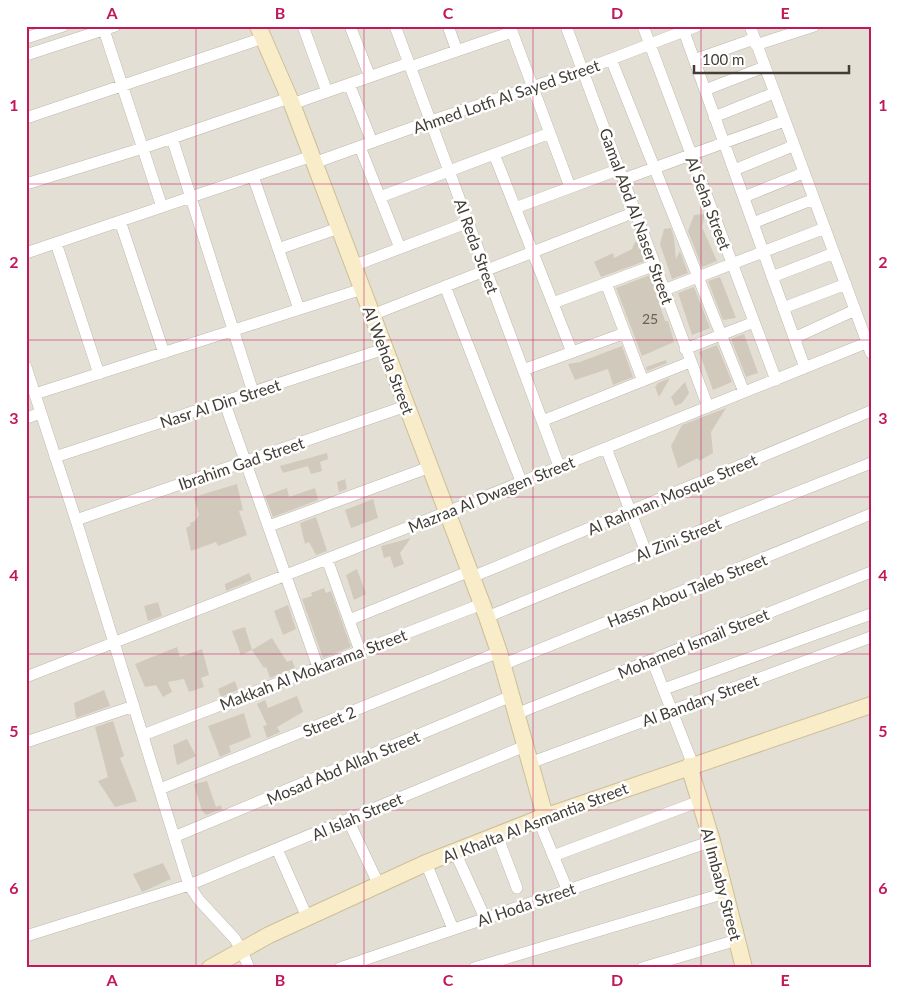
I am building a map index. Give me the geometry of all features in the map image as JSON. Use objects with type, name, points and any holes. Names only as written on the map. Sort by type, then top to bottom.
[{"type":"street","points":[[26,38],[63,26]]},
{"type":"street","points":[[303,26],[327,92]]},
{"type":"street","points":[[350,26],[370,77]]},
{"type":"street","name":"Al Reda Street","points":[[395,26],[559,466]]},
{"type":"street","points":[[448,26],[457,51]]},
{"type":"street","name":"Gamal Abd Al Naser Street","points":[[566,26],[708,407]]},
{"type":"street","name":"Al Seha Street","points":[[643,26],[776,380]]},
{"type":"street","name":"Ahmed Lotfi Al Sayed Street","points":[[26,253],[253,176],[360,147],[611,60],[683,29],[697,26]]},
{"type":"street","points":[[750,26],[803,173],[869,346]]},
{"type":"street","points":[[694,60],[814,26]]},
{"type":"street","points":[[26,55],[109,28],[123,86],[162,207]]},
{"type":"street","points":[[26,184],[457,51],[511,29],[570,187]]},
{"type":"street","points":[[683,29],[805,368]]},
{"type":"street","points":[[26,118],[123,86],[261,32]]},
{"type":"street","name":"Al Wehda Street","points":[[261,32],[313,160],[485,610],[501,659],[530,763],[542,817]]},
{"type":"street","points":[[611,60],[744,392]]},
{"type":"street","points":[[706,90],[764,68]]},
{"type":"street","points":[[349,84],[372,142]]},
{"type":"street","points":[[714,117],[774,93]]},
{"type":"street","points":[[515,208],[570,187],[654,168],[784,121]]},
{"type":"street","points":[[380,197],[550,133]]},
{"type":"street","points":[[172,138],[253,392]]},
{"type":"street","points":[[734,170],[793,146]]},
{"type":"street","points":[[360,147],[400,248]]},
{"type":"street","points":[[494,154],[572,352]]},
{"type":"street","points":[[744,197],[803,173]]},
{"type":"street","points":[[253,176],[298,309]]},
{"type":"street","points":[[753,223],[814,200]]},
{"type":"street","points":[[372,315],[635,212]]},
{"type":"street","points":[[120,221],[164,352]]},
{"type":"street","points":[[353,266],[469,222]]},
{"type":"street","points":[[278,249],[339,228]]},
{"type":"street","points":[[664,290],[825,228]]},
{"type":"street","points":[[56,243],[99,374]]},
{"type":"street","points":[[772,276],[834,253]]},
{"type":"street","points":[[552,303],[655,265]]},
{"type":"street","points":[[606,283],[644,381]]},
{"type":"street","points":[[783,308],[846,284]]},
{"type":"street","points":[[445,286],[521,481]]},
{"type":"street","points":[[35,394],[362,289]]},
{"type":"street","points":[[794,338],[855,310]]},
{"type":"street","points":[[685,349],[754,322]]},
{"type":"street","points":[[524,370],[625,333]]},
{"type":"street","name":"Mazraa Al Dwagen Street","points":[[26,677],[447,512],[805,368],[869,346]]},
{"type":"street","name":"Nasr Al Din Street","points":[[56,457],[384,349]]},
{"type":"street","points":[[542,421],[690,362]]},
{"type":"street","points":[[26,367],[76,520],[189,885],[199,900],[235,939],[249,968]]},
{"type":"street","points":[[224,401],[318,667]]},
{"type":"street","name":"Ibrahim Gad Street","points":[[76,520],[406,406]]},
{"type":"street","name":"Al Rahman Mosque Street","points":[[349,620],[631,511],[871,410]]},
{"type":"street","points":[[26,418],[41,413]]},
{"type":"street","points":[[606,448],[646,552]]},
{"type":"street","name":"Al Zini Street","points":[[485,610],[646,552],[871,463]]},
{"type":"street","points":[[268,526],[430,466]]},
{"type":"street","name":"Hassn Abou Taleb Street","points":[[501,659],[871,514]]},
{"type":"street","points":[[327,559],[360,650]]},
{"type":"street","name":"Mohamed Ismail Street","points":[[516,714],[871,572]]},
{"type":"street","name":"Makkah Al Mokarama Street","points":[[143,735],[360,650],[485,610]]},
{"type":"street","points":[[664,689],[871,614]]},
{"type":"street","name":"Al Bandary Street","points":[[530,763],[871,637]]},
{"type":"street","name":"Street 2","points":[[160,789],[501,659]]},
{"type":"street","points":[[652,660],[691,765]]},
{"type":"street","name":"Mosad Abd Allah Street","points":[[174,837],[511,696]]},
{"type":"street","name":"Al Khalta Al Asmantia Street","points":[[210,968],[269,935],[307,917],[426,863],[496,835],[691,765],[871,705]]},
{"type":"street","points":[[26,742],[134,706]]},
{"type":"street","name":"Al Islah Street","points":[[26,936],[189,885],[525,746]]},
{"type":"street","name":"Al Imbaby Street","points":[[691,765],[744,968]]},
{"type":"street","points":[[553,856],[700,801]]},
{"type":"street","points":[[542,817],[553,856],[567,889]]},
{"type":"street","points":[[348,820],[379,884]]},
{"type":"street","points":[[496,835],[517,888]]},
{"type":"street","name":"Al Hoda Street","points":[[340,968],[712,841]]},
{"type":"street","points":[[277,849],[307,917]]},
{"type":"street","points":[[455,852],[485,918]]},
{"type":"street","points":[[426,863],[453,929]]},
{"type":"street","points":[[474,968],[725,893]]},
{"type":"street","points":[[642,968],[737,940]]},
{"type":"shaded area","points":[[26,26],[871,26],[871,968],[26,968]]},
{"type":"building","points":[[705,214],[702,227],[717,261],[702,267],[688,231],[694,215]]},
{"type":"building","points":[[671,228],[676,259],[680,251],[688,273],[672,279],[660,244],[664,229]]},
{"type":"building","points":[[635,242],[638,242],[645,261],[601,277],[594,262],[613,253],[614,258],[632,249]]},
{"type":"building","points":[[650,275],[674,342],[642,356],[616,288]]},
{"type":"building","points":[[720,277],[736,318],[723,320],[708,281]]},
{"type":"building","points":[[694,287],[710,328],[692,335],[678,293]]},
{"type":"building","points":[[744,334],[758,373],[746,377],[731,339]]},
{"type":"building","points":[[717,345],[732,382],[713,390],[699,352]]},
{"type":"building","points":[[622,346],[633,377],[613,385],[608,369],[575,380],[568,364],[580,362]]},
{"type":"building","points":[[666,360],[667,363],[647,371],[646,367]]},
{"type":"building","points":[[670,378],[659,397],[655,387],[658,383]]},
{"type":"building","points":[[685,382],[689,393],[682,403],[675,406],[671,397]]},
{"type":"building","points":[[726,408],[711,432],[713,453],[699,461],[698,458],[678,468],[671,446],[682,425]]},
{"type":"building","points":[[327,453],[328,459],[320,462],[322,471],[311,474],[308,466],[283,473],[280,466]]},
{"type":"building","points":[[345,479],[347,489],[339,492],[337,482]]},
{"type":"building","points":[[237,484],[243,510],[239,511],[247,535],[218,546],[216,542],[191,551],[186,528],[199,515],[194,497]]},
{"type":"building","points":[[287,488],[289,497],[315,488],[318,500],[273,517],[265,496]]},
{"type":"building","points":[[373,499],[378,518],[351,528],[345,510]]},
{"type":"building","points":[[316,517],[327,551],[316,555],[309,542],[305,544],[300,523]]},
{"type":"building","points":[[411,538],[400,553],[404,564],[394,568],[390,556],[384,558],[381,546]]},
{"type":"building","points":[[357,569],[366,594],[354,600],[346,575]]},
{"type":"building","points":[[249,573],[252,580],[226,591],[225,584]]},
{"type":"building","points":[[324,588],[326,593],[331,591],[351,647],[323,658],[302,599],[312,596],[311,593]]},
{"type":"building","points":[[158,602],[162,616],[148,621],[144,606]]},
{"type":"building","points":[[288,605],[296,629],[283,635],[274,611]]},
{"type":"building","points":[[245,627],[252,650],[241,655],[232,631]]},
{"type":"building","points":[[272,638],[287,662],[292,660],[295,668],[270,678],[266,667],[264,668],[252,650]]},
{"type":"building","points":[[177,647],[180,657],[202,649],[209,675],[201,678],[204,687],[189,692],[184,679],[168,682],[172,692],[163,697],[156,685],[145,687],[135,664]]},
{"type":"building","points":[[235,681],[238,690],[221,697],[218,689]]},
{"type":"building","points":[[104,690],[110,706],[76,718],[74,703]]},
{"type":"building","points":[[297,696],[303,712],[277,727],[280,732],[267,738],[263,726],[267,725],[257,704],[265,700],[268,708]]},
{"type":"building","points":[[244,713],[251,737],[229,746],[231,752],[220,757],[208,726]]},
{"type":"building","points":[[113,721],[124,756],[120,758],[137,801],[115,807],[98,781],[108,777],[95,727]]},
{"type":"building","points":[[187,739],[196,756],[177,765],[173,745]]},
{"type":"building","points":[[207,781],[216,807],[221,805],[222,809],[206,815],[202,811],[194,784]]},
{"type":"building","points":[[163,863],[171,879],[142,892],[133,874]]}]
